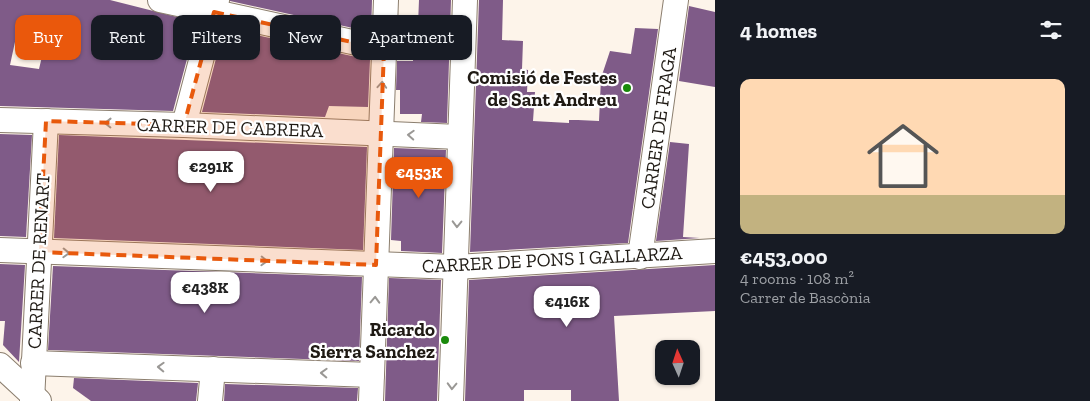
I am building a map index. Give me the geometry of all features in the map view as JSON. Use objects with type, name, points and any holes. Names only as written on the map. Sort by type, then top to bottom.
[{"type":"street","points":[[160,0],[215,6],[351,41]]},
{"type":"street","points":[[385,15],[386,0]]},
{"type":"street","points":[[452,401],[459,137],[465,0]]},
{"type":"street","name":"CARRER DE FRAGA","points":[[640,257],[676,0]]},
{"type":"street","points":[[184,125],[215,6]]},
{"type":"street","points":[[371,401],[379,133],[383,60]]},
{"type":"street","name":"CARRER DE CABRERA","points":[[0,120],[184,125],[459,137]]},
{"type":"street","name":"CARRER DE RENART","points":[[34,398],[33,363],[46,122]]},
{"type":"street","name":"CARRER DE PONS I GALLARZA","points":[[0,250],[456,267],[715,251]]},
{"type":"street","points":[[33,363],[372,375]]},
{"type":"street","points":[[0,365],[34,398]]},
{"type":"street","points":[[210,401],[213,368]]},
{"type":"highlighted area","points":[[214,12],[384,49],[376,265],[39,252],[46,121],[184,125]]},
{"type":"building","points":[[0,0],[110,0],[173,16],[173,60],[187,60],[173,111],[0,106]]},
{"type":"building","points":[[372,0],[372,15],[351,15],[351,28],[341,25],[341,15],[294,15],[230,1]]},
{"type":"building","points":[[419,0],[451,0],[451,15],[418,15]]},
{"type":"building","points":[[479,0],[503,0],[502,40],[523,41],[522,69],[528,70],[527,92],[535,92],[533,121],[569,123],[569,120],[599,121],[601,78],[610,51],[631,54],[635,28],[658,29],[628,243],[470,252]]},
{"type":"building","points":[[689,6],[715,12],[715,87],[679,81]]},
{"type":"building","points":[[260,36],[270,38],[270,60],[341,60],[341,54],[351,56],[351,60],[370,60],[368,107],[329,106],[325,117],[202,112],[216,60],[260,60]]},
{"type":"building","points":[[449,60],[447,123],[421,122],[422,114],[400,114],[400,90],[396,90],[397,61]]},
{"type":"building","points":[[0,134],[32,135],[26,237],[0,236]]},
{"type":"building","points":[[59,135],[367,147],[363,250],[54,238]]},
{"type":"building","points":[[670,142],[689,144],[683,237],[700,238],[656,241]]},
{"type":"building","points":[[394,148],[446,150],[442,253],[401,251],[401,241],[391,240]]},
{"type":"building","points":[[0,264],[25,265],[19,362],[3,345],[5,321],[0,321]]},
{"type":"building","points":[[715,265],[715,311],[614,316],[619,401],[571,401],[571,390],[524,390],[524,401],[465,401],[469,280]]},
{"type":"building","points":[[53,266],[362,277],[359,361],[48,350]]},
{"type":"building","points":[[389,278],[441,280],[437,401],[385,401]]},
{"type":"building","points":[[74,378],[198,383],[196,401],[91,401],[73,388]]},
{"type":"building","points":[[225,384],[358,388],[357,401],[224,401]]},
{"type":"place","name":"Comisió de Festes de Sant Andreu","points":[[627,88]]},
{"type":"place","name":"Ricardo Sierra Sanchez","points":[[445,340]]}]
